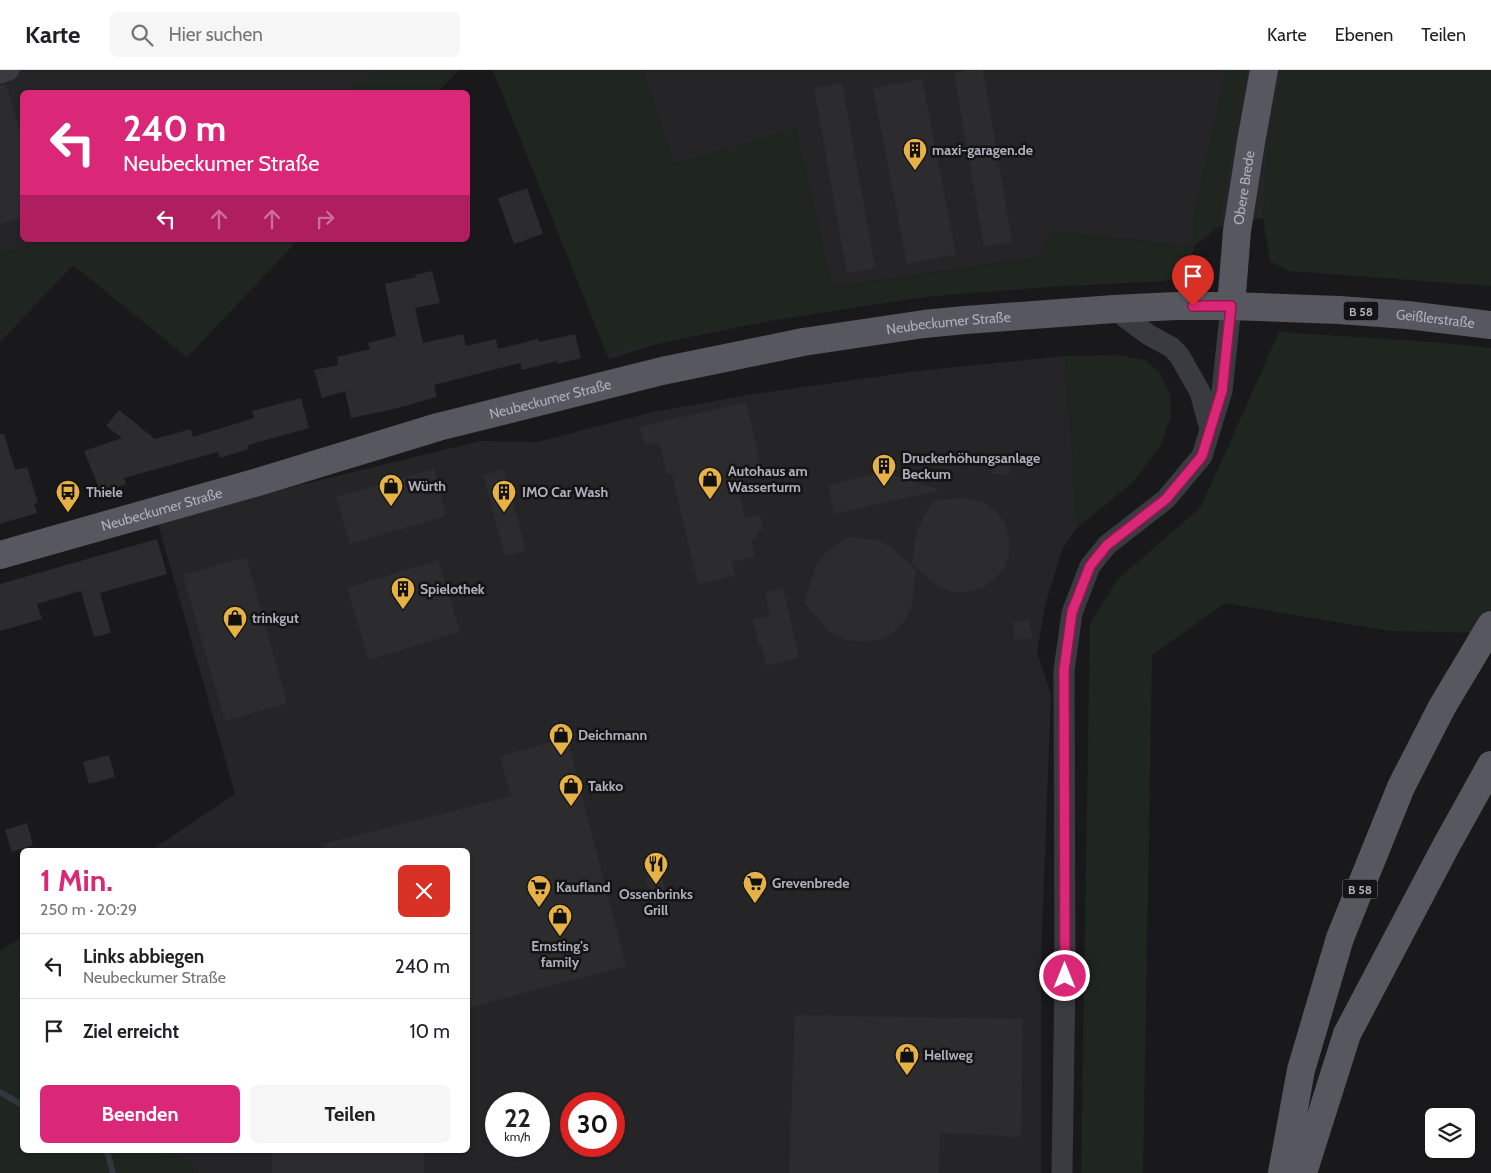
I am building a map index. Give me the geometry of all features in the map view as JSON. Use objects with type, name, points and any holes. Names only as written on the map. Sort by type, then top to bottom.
[{"type":"main road","name":"Obere Brede","points":[[1231,306],[1237,231],[1250,142],[1264,70]]},
{"type":"main road","name":"Neubeckumer Straße","points":[[0,555],[258,482],[438,427],[672,369],[803,342],[924,324],[965,320],[1114,309],[1231,306]]},
{"type":"main road","name":"Geißlerstraße","points":[[1231,306],[1339,310],[1407,315],[1491,325]]},
{"type":"main road","name":"B 58","points":[[1282,1173],[1301,1070],[1340,938],[1401,787],[1442,707],[1491,625]]},
{"type":"main road","points":[[1303,1173],[1347,1034],[1491,765]]},
{"type":"street","points":[[0,73],[9,70]]},
{"type":"street","points":[[1062,1173],[1065,976],[1064,670],[1072,612],[1090,566],[1107,545],[1166,499],[1202,456],[1222,391],[1231,306]]},
{"type":"street","points":[[1114,309],[1170,347],[1179,356],[1200,392],[1210,429]]},
{"type":"shaded area","points":[[0,70],[459,70],[439,90],[20,90],[20,242],[296,242],[187,357],[73,265],[0,342]]},
{"type":"shaded area","points":[[375,70],[459,70],[439,90],[350,90]]},
{"type":"shaded area","points":[[493,70],[1283,70],[1271,120],[1263,218],[1218,227],[1194,246],[1050,231],[1041,257],[843,285],[609,359]]},
{"type":"shaded area","points":[[493,70],[643,70],[674,163],[796,128],[833,289],[843,285],[1041,257],[1050,231],[1194,246],[1192,261],[1184,277],[1163,281],[1047,287],[924,297],[769,321],[607,354]]},
{"type":"shaded area","points":[[1226,70],[1248,70],[1218,227],[1194,246],[1193,218]]},
{"type":"shaded area","points":[[1283,70],[1491,70],[1491,286],[1289,271],[1270,261],[1263,218],[1271,120]]},
{"type":"shaded area","points":[[38,242],[296,242],[187,357],[73,265],[0,342],[0,253]]},
{"type":"shaded area","points":[[1279,332],[1433,342],[1491,348],[1491,633],[1390,631],[1225,603],[1152,655],[1143,1173],[1081,1173],[1090,624],[1117,580],[1201,507]]},
{"type":"shaded area","points":[[1118,355],[1145,360],[1159,372],[1170,394],[1171,416],[1160,446],[1133,482],[1078,527],[1065,356]]},
{"type":"shaded area","points":[[1065,356],[1078,527],[1063,548],[1045,605],[1037,652],[1051,694],[1041,958],[1041,1173],[195,1173],[189,1163],[167,1153],[470,1153],[470,848],[155,848],[235,794],[157,520],[480,441],[537,442],[653,412],[748,395],[917,371]]},
{"type":"shaded area","points":[[20,938],[20,1153],[167,1153],[189,1163],[195,1173],[0,1173],[0,951]]},
{"type":"building","points":[[983,70],[1012,242],[984,247],[954,73]]},
{"type":"building","name":"maxi-garagen.de","points":[[922,79],[956,254],[907,264],[873,88]]},
{"type":"building","points":[[842,83],[875,268],[847,273],[814,88]]},
{"type":"building","points":[[6,84],[20,131],[20,218],[0,224],[0,85]]},
{"type":"building","points":[[527,188],[543,234],[514,244],[498,198]]},
{"type":"building","points":[[432,271],[440,303],[415,308],[423,343],[463,334],[466,346],[496,339],[498,349],[538,339],[539,342],[575,334],[581,358],[557,364],[557,361],[522,370],[520,363],[434,385],[437,397],[351,418],[345,391],[322,398],[314,370],[338,365],[337,357],[370,349],[368,343],[396,336],[385,284],[416,277],[415,275]]},
{"type":"building","points":[[301,398],[309,428],[248,445],[249,449],[220,458],[218,452],[124,478],[126,484],[101,493],[84,451],[122,438],[106,426],[119,410],[155,439],[191,429],[193,437],[254,418],[252,411]]},
{"type":"building","name":"Autohaus am Wasserturm","points":[[746,402],[763,476],[737,482],[745,518],[760,515],[763,530],[757,531],[757,539],[751,540],[755,557],[732,562],[735,576],[698,584],[672,474],[667,475],[659,442],[645,445],[640,427]]},
{"type":"building","points":[[0,434],[4,434],[15,470],[27,467],[38,503],[34,504],[37,513],[0,524]]},
{"type":"building","points":[[993,456],[1010,456],[1010,474],[992,474]]},
{"type":"building","name":"Würth","points":[[434,469],[446,516],[350,544],[336,497]]},
{"type":"building","name":"IMO Car Wash","points":[[504,469],[526,551],[505,556],[483,475]]},
{"type":"building","name":"Druckerhöhungsanlage Beckum","points":[[882,472],[941,490],[834,514],[828,485]]},
{"type":"building","points":[[968,498],[983,502],[996,511],[1005,523],[1009,538],[1009,554],[1004,568],[994,580],[982,588],[967,592],[952,592],[938,586],[912,564],[917,530],[933,500]]},
{"type":"building","points":[[849,537],[876,540],[890,546],[916,570],[912,604],[906,619],[895,631],[881,639],[865,642],[846,640],[830,632],[804,603],[816,566],[826,552]]},
{"type":"building","points":[[157,539],[167,574],[100,593],[111,633],[94,637],[81,591],[37,604],[42,619],[0,631],[0,584]]},
{"type":"building","name":"trinkgut","points":[[246,557],[287,703],[225,721],[183,575]]},
{"type":"building","name":"Spielothek","points":[[438,560],[460,632],[369,660],[347,588]]},
{"type":"building","points":[[783,588],[799,658],[766,666],[762,645],[759,646],[753,619],[770,616],[765,592]]},
{"type":"building","points":[[1030,620],[1032,638],[1015,640],[1013,622]]},
{"type":"building","name":"Kaufland","points":[[567,738],[626,966],[470,1007],[470,848],[323,848],[322,844],[511,796],[500,756]]},
{"type":"building","points":[[109,755],[115,777],[89,784],[83,762]]},
{"type":"building","points":[[27,823],[33,845],[12,852],[5,830]]},
{"type":"building","name":"Ossenbrinks Grill","points":[[660,873],[666,892],[651,896],[645,878]]},
{"type":"building","name":"Hellweg","points":[[795,1015],[1023,1019],[1021,1137],[940,1133],[939,1173],[789,1173]]},
{"type":"building","points":[[272,1153],[424,1153],[424,1173],[272,1173]]},
{"type":"waterway","points":[[0,1092],[20,1104]]},
{"type":"waterway","points":[[108,1153],[113,1173]]},
{"type":"place","name":"maxi-garagen.de","points":[[915,171]]},
{"type":"place","name":"Druckerhöhungsanlage Beckum","points":[[884,487]]},
{"type":"place","name":"Autohaus am Wasserturm","points":[[710,500]]},
{"type":"place","name":"Würth","points":[[391,507]]},
{"type":"place","name":"Thiele","points":[[68,513]]},
{"type":"place","name":"IMO Car Wash","points":[[504,513]]},
{"type":"place","name":"Spielothek","points":[[403,610]]},
{"type":"place","name":"trinkgut","points":[[235,639]]},
{"type":"place","name":"Deichmann","points":[[561,756]]},
{"type":"place","name":"Takko","points":[[571,807]]},
{"type":"place","name":"Ossenbrinks Grill","points":[[656,885]]},
{"type":"place","name":"Grevenbrede","points":[[755,904]]},
{"type":"place","name":"Kaufland","points":[[539,908]]},
{"type":"place","name":"Ernsting's family","points":[[560,937]]},
{"type":"place","name":"Hellweg","points":[[907,1076]]},
{"type":"route","points":[[1065,976],[1064,670],[1072,612],[1090,566],[1107,545],[1166,499],[1202,456],[1222,391],[1231,306],[1193,306]]}]
